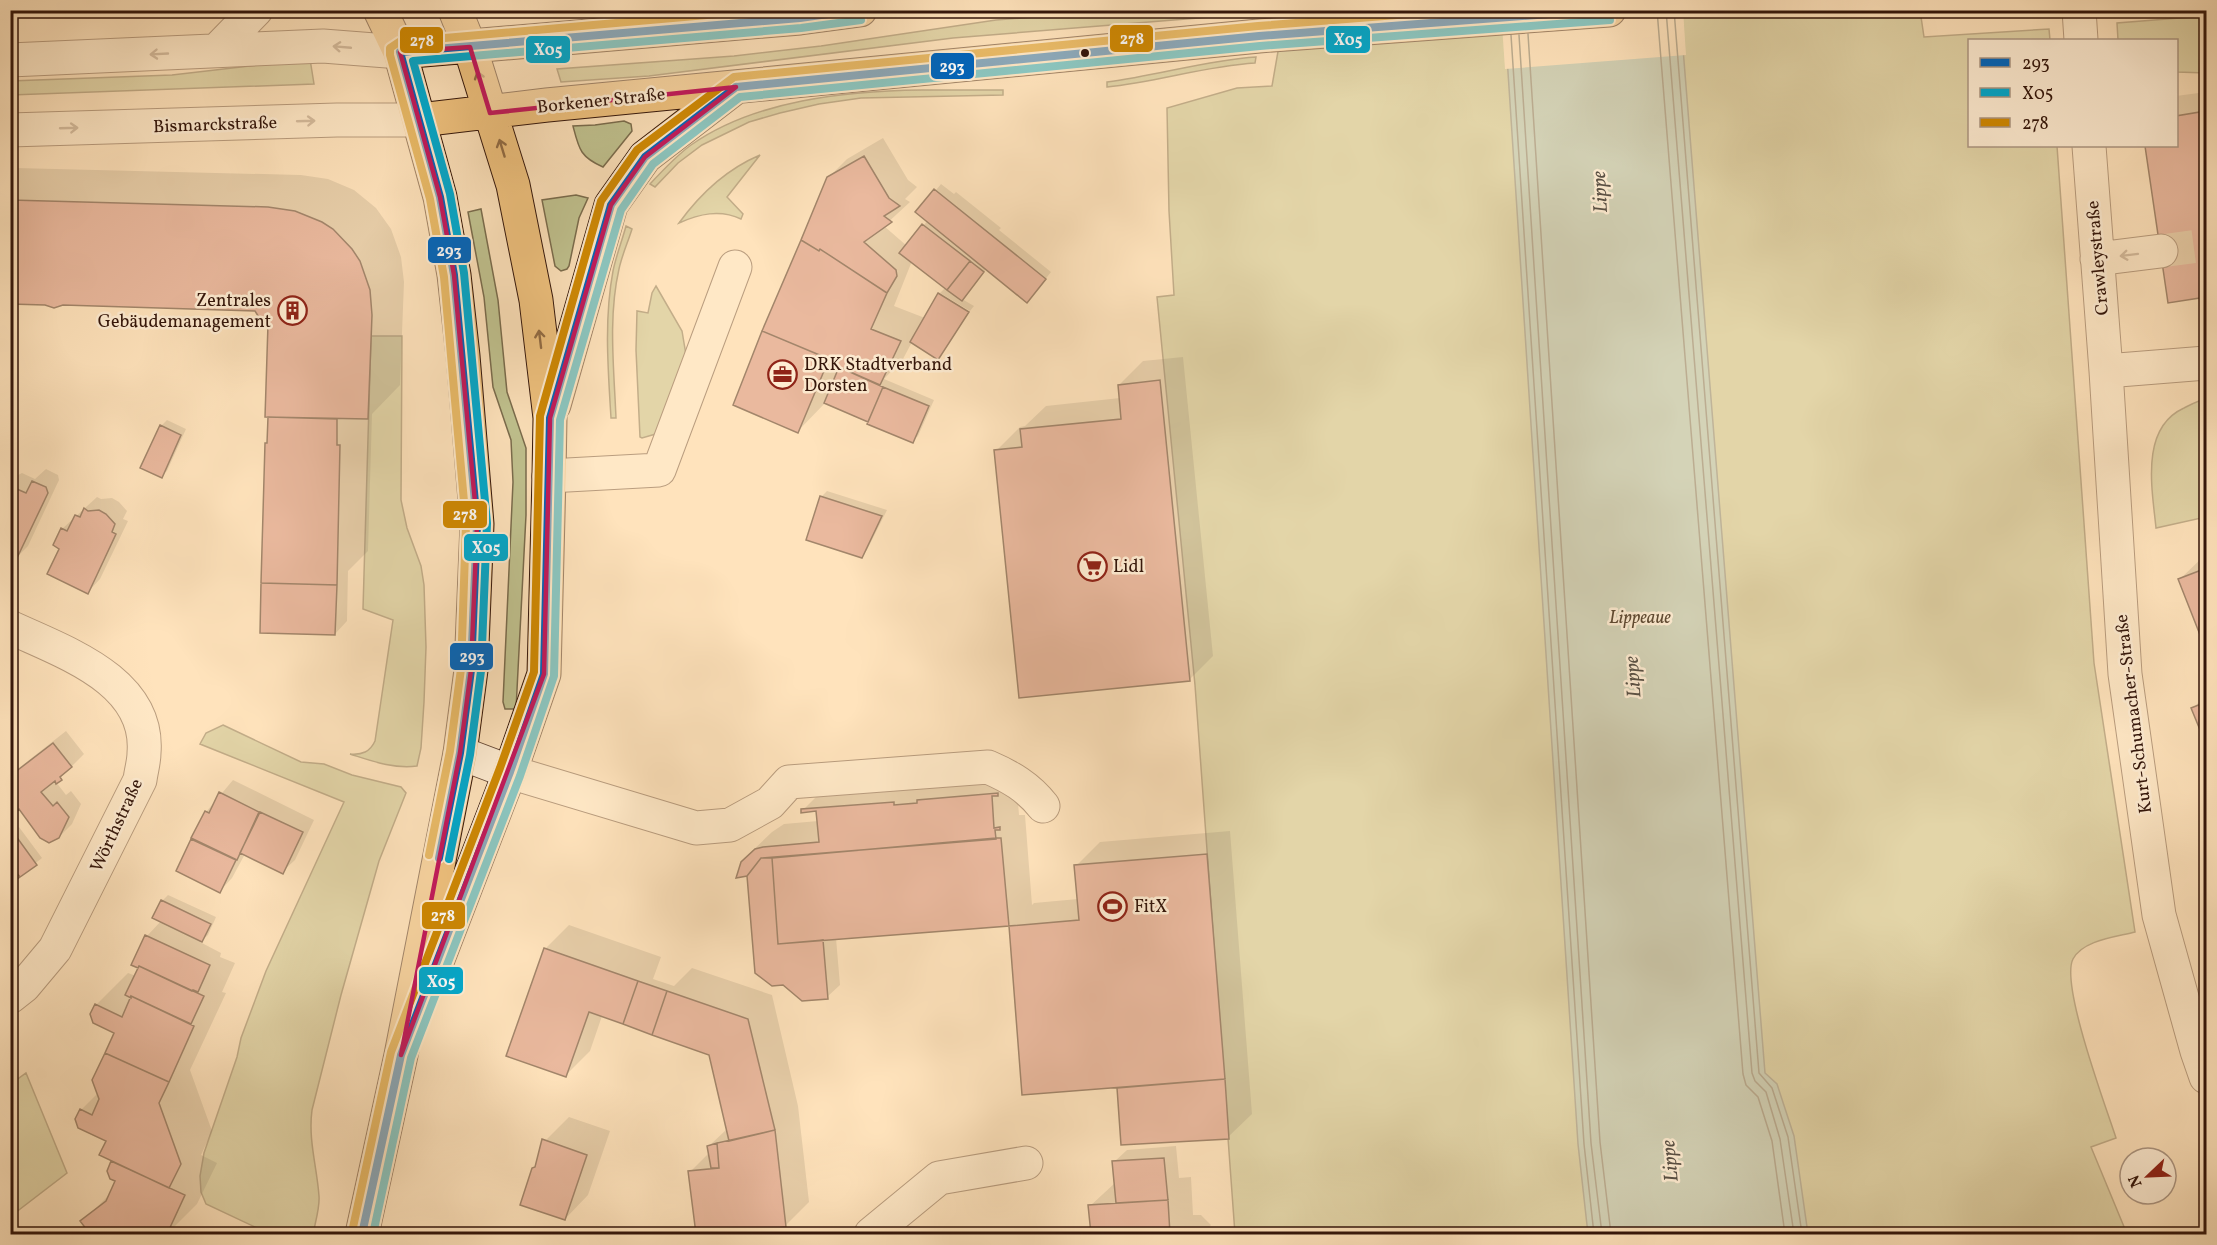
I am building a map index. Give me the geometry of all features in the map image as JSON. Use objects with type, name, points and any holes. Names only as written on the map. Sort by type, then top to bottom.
[{"type":"main road","points":[[362,1234],[401,1054],[460,753],[471,670],[477,524],[463,356],[454,276],[441,197],[400,52],[380,10]]},
{"type":"main road","points":[[401,1054],[510,772],[544,675],[550,418],[536,300],[513,185],[470,47],[455,10]]},
{"type":"main road","points":[[400,52],[860,10]]},
{"type":"main road","name":"Borkener Straße","points":[[420,120],[547,105],[1259,36],[1609,10]]},
{"type":"main road","points":[[550,418],[611,205],[645,157],[736,87]]},
{"type":"street","points":[[217,50],[256,10]]},
{"type":"street","points":[[2079,10],[2081,39]]},
{"type":"street","points":[[10,60],[323,46],[400,52]]},
{"type":"street","name":"Bismarckstraße","points":[[10,130],[337,120],[420,120]]},
{"type":"street","name":"Crawleystraße","points":[[2089,147],[2106,371]]},
{"type":"street","points":[[2097,259],[2160,251]]},
{"type":"street","points":[[549,476],[659,470],[735,267]]},
{"type":"street","points":[[2106,371],[2206,363]]},
{"type":"street","name":"Kurt-Schumacher-Straße","points":[[2106,371],[2127,692],[2159,915],[2206,1077]]},
{"type":"street","name":"Wörthstraße","points":[[10,627],[94,667],[125,693],[140,719],[145,751],[140,780],[55,948],[24,986],[10,997]]},
{"type":"street","points":[[460,753],[510,772],[696,828],[729,825],[770,803],[789,782],[988,767],[1012,777],[1032,792],[1043,807]]},
{"type":"street","points":[[871,1234],[939,1178],[1026,1163]]},
{"type":"highlighted area","points":[[470,47],[490,113],[736,87],[645,157],[611,205],[550,418],[544,674],[401,1055],[460,753],[471,670],[477,524],[454,275],[440,197],[400,52]]},
{"type":"green space","name":"Lippeaue","points":[[1920,10],[1924,37],[2049,29],[2050,39],[1968,39],[1968,147],[2057,147],[2094,663],[2135,932],[2101,940],[2084,947],[2073,959],[2071,973],[2078,1018],[2116,1138],[2091,1147],[2127,1234],[1235,1234],[1195,685],[1157,297],[1174,295],[1169,211],[1167,108],[1237,88],[1272,86],[1285,11]]},
{"type":"green space","points":[[1108,11],[1261,11],[1260,13],[953,38],[649,76],[561,82],[557,69],[734,56],[821,46],[996,20]]},
{"type":"green space","points":[[2206,17],[2206,73],[2178,72],[2178,39],[2118,39],[2117,23]]},
{"type":"green space","points":[[1256,57],[1255,63],[1218,67],[1107,87],[1107,82],[1219,61]]},
{"type":"green space","points":[[310,59],[314,84],[11,95],[10,81],[172,75]]},
{"type":"green space","points":[[922,90],[1003,90],[1003,95],[861,98],[780,113],[749,122],[702,145],[678,163],[655,187],[650,184],[691,145],[743,118],[772,108],[832,96]]},
{"type":"green space","points":[[624,121],[631,124],[632,131],[603,167],[585,156],[579,146],[573,126]]},
{"type":"green space","points":[[760,155],[727,197],[743,214],[741,219],[717,213],[694,217],[679,223],[715,183],[736,167]]},
{"type":"green space","points":[[576,195],[588,198],[579,218],[569,266],[561,271],[555,266],[542,200]]},
{"type":"green space","points":[[481,209],[498,300],[507,392],[526,448],[526,515],[516,709],[505,709],[503,702],[513,482],[511,440],[493,387],[484,297],[468,212]]},
{"type":"green space","points":[[626,226],[632,229],[620,264],[616,287],[613,343],[616,418],[611,418],[607,344],[608,307],[613,271]]},
{"type":"green space","points":[[656,286],[682,331],[689,373],[659,433],[642,438],[640,437],[636,350],[637,311],[648,313],[652,293]]},
{"type":"green space","points":[[371,336],[402,336],[401,500],[407,528],[421,566],[424,585],[426,647],[421,748],[417,766],[408,767],[375,762],[350,754],[365,752],[375,741],[393,620],[363,609]]},
{"type":"green space","points":[[2206,399],[2206,517],[2156,528],[2152,495],[2152,460],[2160,430],[2170,417]]},
{"type":"green space","points":[[223,725],[301,762],[324,764],[352,775],[401,787],[406,793],[379,861],[341,995],[312,1110],[312,1143],[319,1201],[313,1234],[255,1234],[257,1228],[206,1204],[201,1192],[200,1176],[204,1153],[237,1057],[241,1038],[266,971],[344,802],[200,744],[206,733]]},
{"type":"green space","points":[[26,1073],[67,1173],[11,1216],[11,1084]]},
{"type":"water","name":"Lippe","points":[[1504,11],[1680,11],[1765,1073],[1777,1084],[1794,1136],[1808,1234],[1588,1234],[1578,1144]]},
{"type":"pier","points":[[1501,10],[1683,10],[1686,55],[1505,69]]},
{"type":"building","points":[[2206,111],[2206,297],[2168,303],[2145,147],[2178,147],[2178,116]]},
{"type":"building","points":[[864,156],[889,198],[900,206],[884,216],[892,222],[864,242],[896,270],[897,276],[887,293],[820,249],[819,251],[801,240],[827,177]]},
{"type":"building","points":[[934,189],[1046,279],[1027,303],[915,212]]},
{"type":"building","name":"Zentrales Gebäudemanagement","points":[[10,200],[268,207],[295,211],[322,222],[333,229],[352,249],[360,261],[370,290],[372,315],[368,419],[265,417],[268,324],[260,319],[255,311],[63,305],[54,308],[45,305],[10,304]]},
{"type":"building","points":[[922,224],[970,261],[947,290],[899,253]]},
{"type":"building","points":[[801,240],[819,251],[820,249],[887,293],[871,329],[901,341],[880,385],[839,367],[829,359],[762,331]]},
{"type":"building","points":[[970,261],[984,272],[962,301],[947,290]]},
{"type":"building","points":[[938,293],[969,312],[938,360],[910,342]]},
{"type":"building","name":"DRK Stadtverband Dorsten","points":[[762,331],[829,359],[798,433],[733,405]]},
{"type":"building","points":[[839,367],[883,387],[868,422],[824,403]]},
{"type":"building","name":"Lidl","points":[[1160,380],[1190,681],[1019,698],[994,450],[1022,447],[1020,429],[1121,419],[1118,385]]},
{"type":"building","points":[[883,387],[929,406],[913,443],[867,424]]},
{"type":"building","points":[[268,417],[337,419],[337,445],[340,445],[337,585],[261,583],[265,443],[267,443]]},
{"type":"building","points":[[160,425],[181,435],[162,478],[140,468]]},
{"type":"building","points":[[32,481],[46,487],[48,493],[16,560],[10,557],[10,486],[26,493]]},
{"type":"building","points":[[820,496],[882,516],[862,558],[806,540]]},
{"type":"building","points":[[84,508],[88,511],[99,510],[106,514],[115,524],[112,532],[116,534],[88,594],[47,574],[59,549],[53,545],[61,528],[67,531],[75,515],[80,517]]},
{"type":"building","points":[[2206,559],[2206,650],[2178,579],[2204,569],[2200,561]]},
{"type":"building","points":[[261,583],[337,585],[335,635],[260,633]]},
{"type":"building","points":[[2206,702],[2206,735],[2203,737],[2191,708]]},
{"type":"building","points":[[53,743],[72,767],[60,777],[62,780],[56,784],[55,781],[41,792],[53,806],[57,802],[69,817],[59,838],[49,843],[40,838],[19,809],[15,812],[14,818],[10,819],[10,776]]},
{"type":"building","points":[[219,792],[259,812],[237,860],[191,838],[205,811],[209,813]]},
{"type":"building","points":[[998,793],[998,796],[992,796],[994,828],[1000,827],[1000,830],[995,830],[996,839],[761,858],[747,876],[736,878],[741,862],[755,849],[819,842],[816,811],[801,813],[801,809],[894,802],[894,805],[917,803],[917,800]]},
{"type":"building","points":[[260,812],[303,832],[283,874],[240,853]]},
{"type":"building","points":[[13,832],[37,865],[20,877],[10,865],[10,834]]},
{"type":"building","points":[[1001,838],[1009,926],[778,944],[772,858]]},
{"type":"building","points":[[191,839],[236,860],[220,893],[176,871]]},
{"type":"building","points":[[1207,854],[1225,1079],[1022,1095],[1009,926],[1079,920],[1074,865]]},
{"type":"building","points":[[761,858],[772,858],[778,944],[823,940],[828,999],[802,1001],[783,985],[772,986],[755,973],[747,876]]},
{"type":"building","points":[[10,865],[20,877],[10,885]]},
{"type":"building","points":[[161,900],[211,924],[202,942],[152,918]]},
{"type":"building","points":[[145,935],[210,965],[198,992],[139,966],[138,968],[131,965]]},
{"type":"building","points":[[544,948],[638,981],[623,1024],[589,1012],[566,1077],[506,1056]]},
{"type":"building","points":[[139,966],[204,996],[191,1024],[125,995]]},
{"type":"building","points":[[638,981],[667,991],[652,1035],[623,1024]]},
{"type":"building","points":[[667,991],[748,1019],[775,1130],[729,1141],[709,1055],[652,1035]]},
{"type":"building","points":[[131,996],[194,1026],[169,1082],[105,1053],[114,1033],[93,1023],[90,1014],[95,1004],[122,1017]]},
{"type":"building","points":[[105,1053],[169,1082],[159,1103],[181,1164],[169,1188],[99,1155],[106,1141],[78,1128],[75,1119],[80,1109],[92,1115],[99,1099],[92,1080]]},
{"type":"building","points":[[1225,1079],[1229,1139],[1121,1145],[1117,1088]]},
{"type":"building","points":[[775,1130],[786,1227],[725,1234],[696,1234],[688,1171],[719,1168],[717,1143]]},
{"type":"building","points":[[542,1139],[587,1155],[565,1220],[520,1205],[532,1168],[535,1167]]},
{"type":"building","points":[[717,1143],[719,1168],[711,1168],[707,1146]]},
{"type":"building","points":[[1164,1158],[1168,1200],[1116,1203],[1112,1161]]},
{"type":"building","points":[[111,1161],[185,1195],[167,1234],[90,1234],[80,1221],[106,1201],[115,1181],[110,1179],[107,1171]]},
{"type":"building","points":[[1168,1200],[1170,1234],[1091,1234],[1088,1205]]},
{"type":"tunnel","points":[[2161,251],[2206,245]]},
{"type":"transit line","name":"278","points":[[429,855],[450,751],[461,669],[466,524],[444,277],[430,199],[390,48],[399,42],[764,10]]},
{"type":"transit line","name":"293","points":[[400,52],[800,18],[856,10]]},
{"type":"transit line","name":"278","points":[[352,1232],[391,1052],[500,768],[534,672],[540,416],[601,201],[637,150],[734,77],[1258,26],[1461,10]]},
{"type":"transit line","name":"293","points":[[736,87],[1259,36],[1602,10]]},
{"type":"transit line","name":"X05","points":[[449,859],[470,755],[481,671],[487,523],[464,273],[450,194],[413,61],[801,28],[861,20]]},
{"type":"transit line","name":"X05","points":[[373,1234],[411,1058],[520,776],[554,676],[560,420],[621,210],[653,164],[740,97],[1260,46],[1610,20]]},
{"type":"transit line","name":"293","points":[[400,52],[440,197],[454,275],[477,524],[471,670],[460,753],[439,858]]},
{"type":"transit line","name":"293","points":[[362,1234],[401,1055],[510,772],[544,674],[550,418],[611,205],[645,157],[736,87]]},
{"type":"place","name":"Zentrales Gebäudemanagement","points":[[292,310]]},
{"type":"place","name":"DRK Stadtverband Dorsten","points":[[783,374]]},
{"type":"place","name":"Lidl","points":[[1092,566]]},
{"type":"place","name":"FitX","points":[[1113,906]]}]
